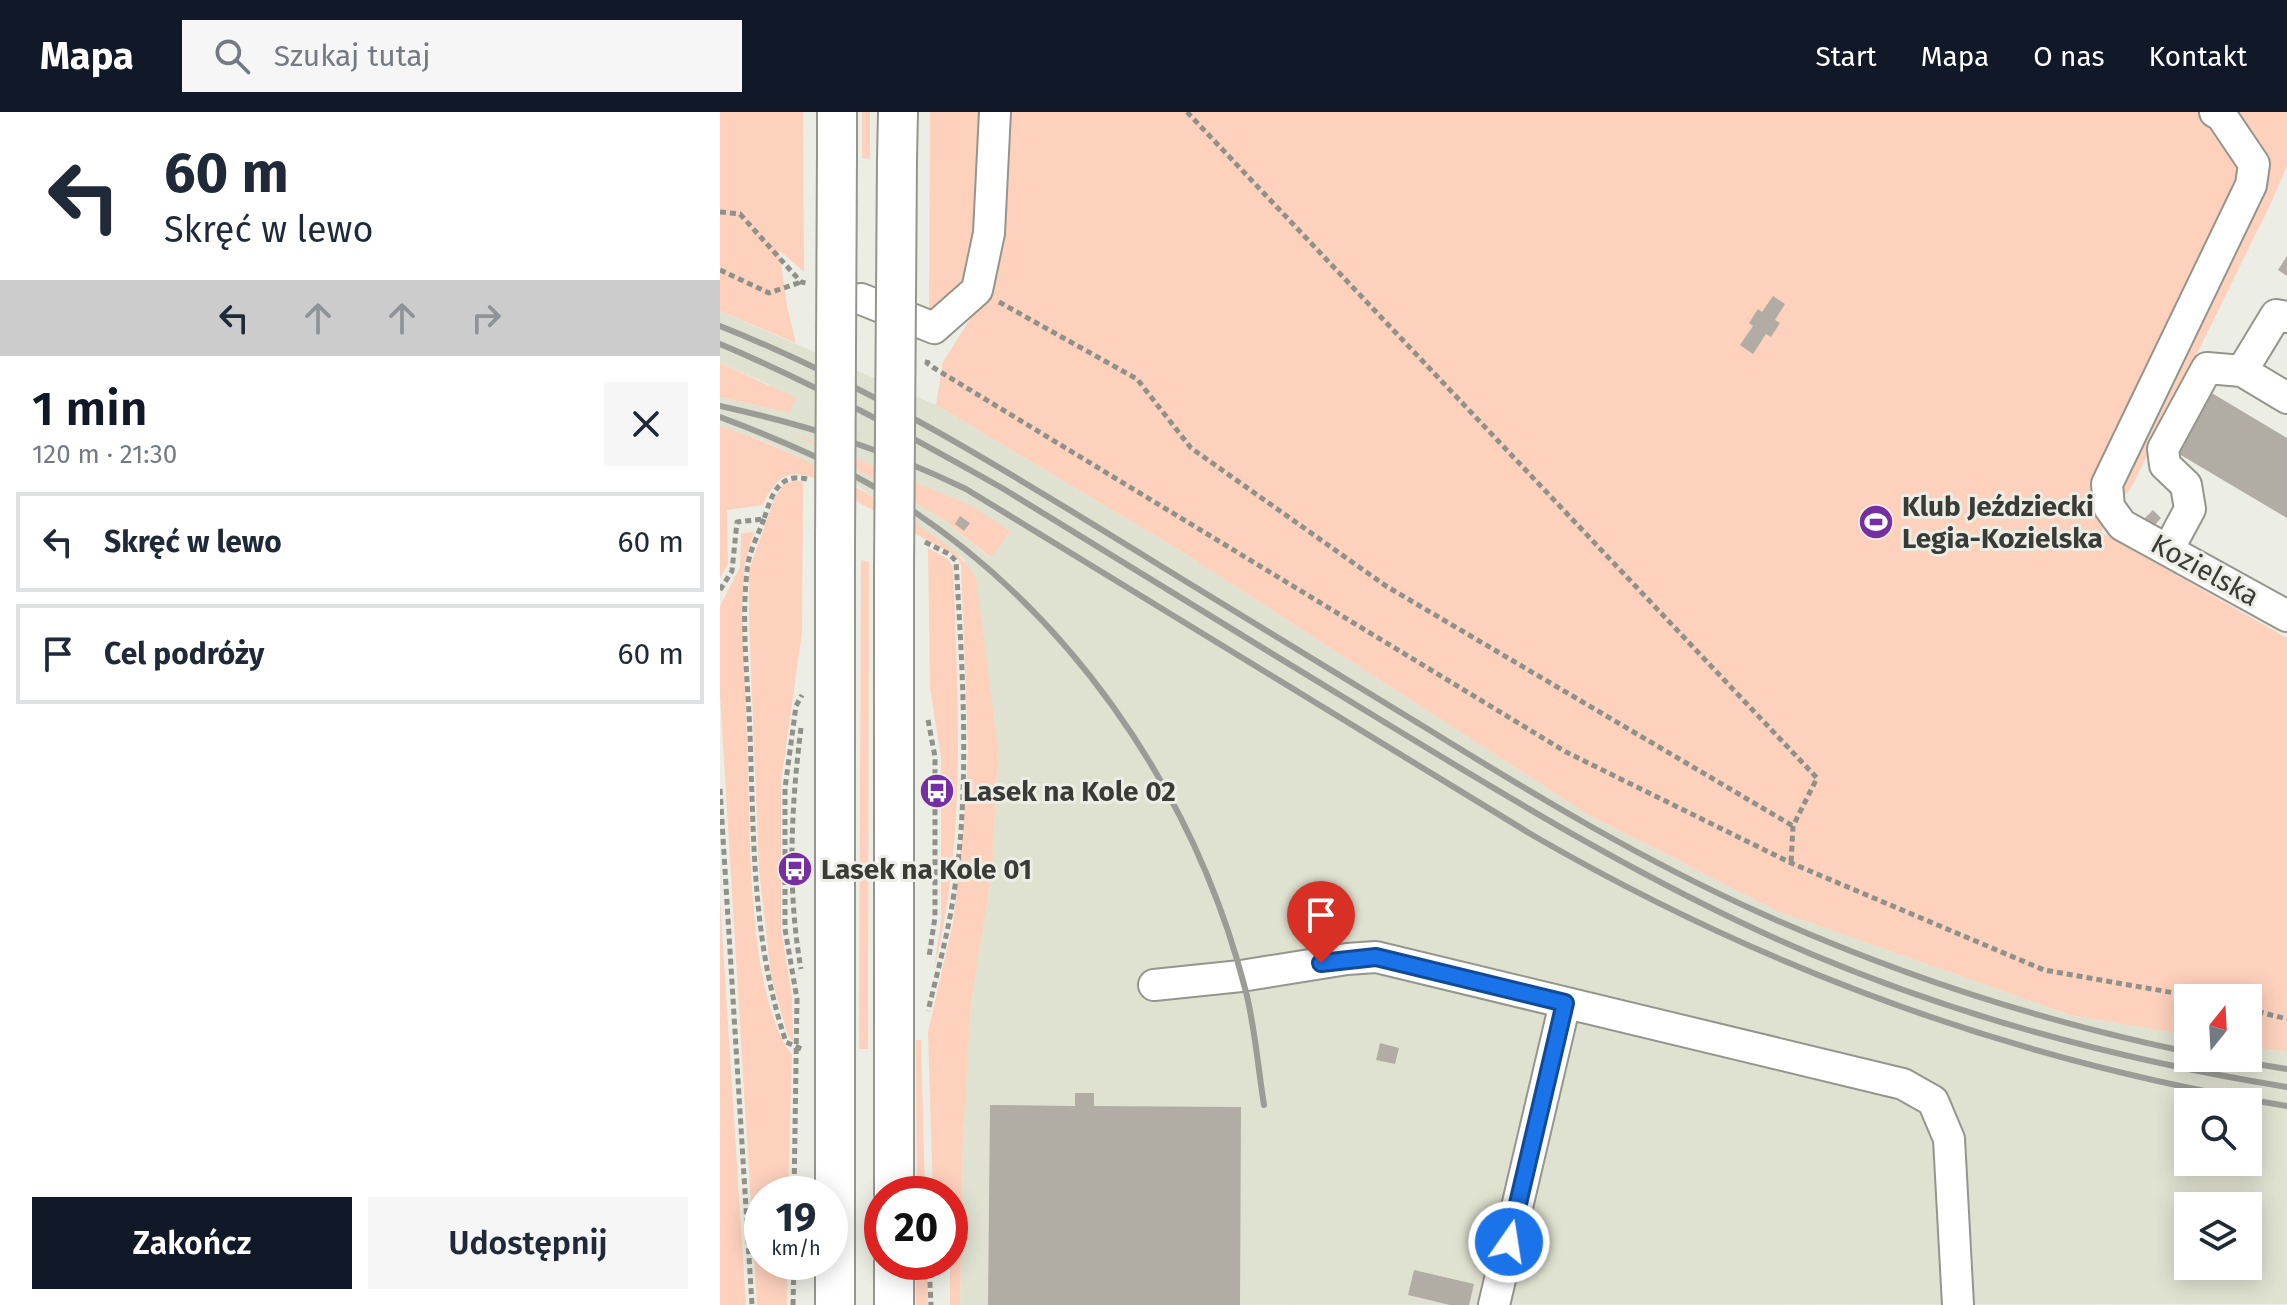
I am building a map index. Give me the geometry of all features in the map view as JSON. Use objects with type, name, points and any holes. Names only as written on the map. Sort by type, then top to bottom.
[{"type":"main road","points":[[835,1305],[837,112]]},
{"type":"main road","points":[[894,1176],[898,112]]},
{"type":"main road","points":[[894,1280],[894,1305]]},
{"type":"street","points":[[861,299],[934,328],[977,290],[989,233],[995,112]]},
{"type":"street","name":"Kozielska","points":[[2215,112],[2221,115],[2254,164],[2251,185],[2107,484],[2109,507],[2122,525],[2287,616]]},
{"type":"street","points":[[2242,371],[2276,315],[2287,317]]},
{"type":"street","points":[[2168,550],[2190,509],[2186,485],[2165,465],[2163,449],[2207,368],[2242,371],[2287,398]]},
{"type":"street","points":[[1154,985],[1376,957],[1903,1084],[1933,1101],[1949,1139],[1958,1305]]},
{"type":"street","points":[[1494,1305],[1565,1003]]},
{"type":"path","points":[[1187,112],[1817,778],[1793,826],[1791,863]]},
{"type":"path","points":[[720,212],[740,214],[801,282],[769,293],[720,270]]},
{"type":"path","points":[[977,290],[1137,379],[1191,448],[1386,586],[1793,826]]},
{"type":"path","points":[[934,328],[927,363],[934,368],[1566,752],[1791,863],[2044,970],[2174,993]]},
{"type":"path","points":[[764,519],[747,568],[746,582],[755,870],[766,974],[786,1042],[805,1050]]},
{"type":"path","points":[[794,1176],[797,999],[785,929],[785,788],[796,706],[802,694],[793,788],[794,929],[801,973]]},
{"type":"path","points":[[926,971],[935,917],[935,757],[927,711]]},
{"type":"path","points":[[720,789],[752,1305]]},
{"type":"path","points":[[924,1015],[926,985]]},
{"type":"path","points":[[2262,1013],[2287,1019]]},
{"type":"path","points":[[805,1037],[805,1065]]},
{"type":"path","points":[[802,1176],[803,1141]]},
{"type":"path","points":[[793,1305],[794,1280]]},
{"type":"path","points":[[930,1280],[931,1305]]},
{"type":"shaded area","points":[[720,112],[803,112],[804,272],[779,250],[796,343],[720,311]]},
{"type":"shaded area","points":[[862,112],[870,112],[870,159],[862,158]]},
{"type":"shaded area","points":[[930,112],[990,112],[976,274],[929,320]]},
{"type":"shaded area","points":[[1008,112],[2287,112],[2287,166],[2270,205],[2131,488],[2112,511],[2101,532],[2287,638],[2287,1052],[2262,1048],[2262,984],[2174,984],[2174,1033],[2070,1015],[1777,911],[1587,814],[1179,550],[936,405],[943,362],[998,275]]},
{"type":"shaded area","points":[[720,311],[936,405],[1179,550],[1587,814],[1777,911],[2070,1015],[2174,1033],[2174,1072],[2262,1072],[2262,1048],[2287,1052],[2287,1304],[960,1305],[960,1280],[968,1280],[968,1176],[962,1176],[971,1003],[992,872],[998,749],[964,559],[858,486],[771,444],[720,426],[720,397],[789,413],[768,384],[720,363]],"holes":[[[800,437],[1010,531],[990,558],[940,517]]]},
{"type":"shaded area","points":[[720,363],[796,398],[789,413],[720,397]]},
{"type":"shaded area","points":[[720,426],[793,455],[862,491],[945,544],[976,578],[998,749],[992,872],[971,1003],[962,1176],[932,1176],[928,1032],[953,923],[966,800],[968,748],[961,565],[949,552],[816,479],[797,474],[783,477],[777,482],[763,505],[727,510],[728,564],[720,578]]},
{"type":"shaded area","points":[[792,433],[968,504],[1010,531],[991,558],[940,517]]},
{"type":"shaded area","points":[[795,480],[803,482],[802,632],[781,782],[781,929],[792,996],[793,1041],[788,1036],[771,976],[759,869],[749,570],[775,497],[783,485]]},
{"type":"shaded area","points":[[754,532],[744,567],[742,610],[754,915],[767,995],[778,1029],[792,1055],[789,1176],[749,1176],[720,694],[720,606],[740,567],[741,533]]},
{"type":"shaded area","points":[[928,548],[948,559],[953,567],[958,719],[952,870],[934,970],[941,920],[941,757],[930,688]]},
{"type":"shaded area","points":[[861,560],[869,562],[868,1049],[859,1049]]},
{"type":"shaded area","points":[[720,900],[746,1305],[720,1305]]},
{"type":"shaded area","points":[[916,1040],[921,1040],[925,1176],[917,1176]]},
{"type":"shaded area","points":[[755,1280],[788,1280],[787,1305],[757,1305]]},
{"type":"shaded area","points":[[916,1280],[927,1280],[928,1305],[916,1305]]},
{"type":"shaded area","points":[[950,1280],[960,1280],[960,1305],[950,1305]]},
{"type":"building","points":[[2287,256],[2287,276],[2278,270]]},
{"type":"building","points":[[1773,296],[1785,304],[1775,320],[1780,323],[1771,337],[1766,334],[1753,354],[1740,345],[1753,326],[1749,323],[1758,309],[1762,312]]},
{"type":"building","points":[[2210,392],[2287,438],[2287,518],[2174,451]]},
{"type":"building","points":[[2153,510],[2161,518],[2153,527],[2145,518]]},
{"type":"building","points":[[960,516],[970,523],[964,531],[955,524]]},
{"type":"building","points":[[1380,1043],[1399,1048],[1395,1064],[1376,1060]]},
{"type":"building","points":[[1075,1093],[1094,1093],[1094,1106],[1241,1107],[1240,1305],[988,1305],[990,1105],[1075,1106]]},
{"type":"building","points":[[1414,1270],[1474,1284],[1469,1305],[1450,1305],[1408,1295]]},
{"type":"railway","points":[[720,326],[839,379],[953,441],[1550,803],[1714,891],[1808,934],[1968,994],[2077,1026],[2174,1049]]},
{"type":"railway","points":[[720,344],[863,412],[1002,488],[1535,813],[1643,873],[1754,929],[1868,977],[2045,1035],[2165,1064],[2287,1087]]},
{"type":"railway","points":[[720,406],[846,440],[966,489],[1534,836],[1623,885],[1713,929],[1898,1006],[1994,1037],[2090,1065],[2188,1088],[2287,1106]]},
{"type":"railway","points":[[720,417],[783,442],[885,493],[950,538],[1010,589],[1065,645],[1114,707],[1156,773],[1193,843],[1223,916],[1246,992],[1264,1105]]},
{"type":"railway","points":[[2262,1065],[2287,1069]]},
{"type":"place","name":"Klub Jeździecki Legia-Kozielska","points":[[1876,522]]},
{"type":"place","name":"Lasek na Kole 02","points":[[937,791]]},
{"type":"place","name":"Lasek na Kole 01","points":[[795,869]]},
{"type":"route","points":[[1321,963],[1376,957],[1565,1003],[1509,1242]]}]
